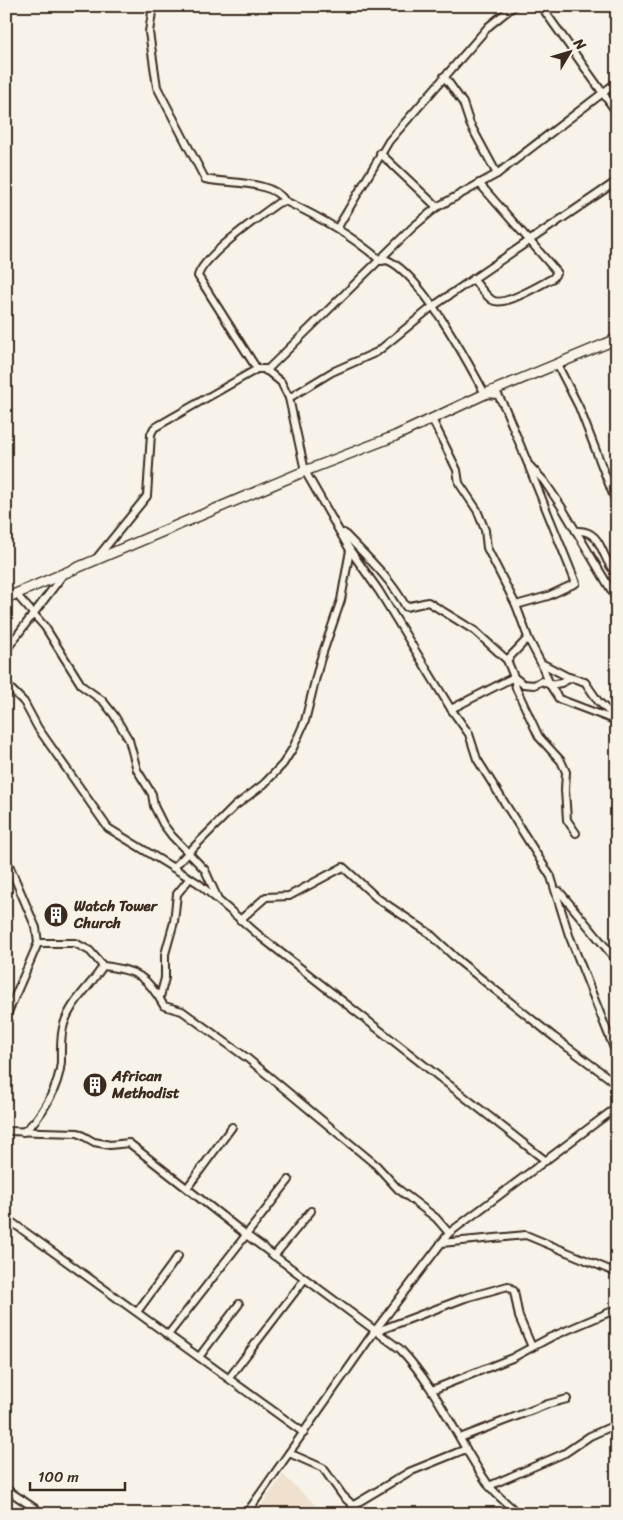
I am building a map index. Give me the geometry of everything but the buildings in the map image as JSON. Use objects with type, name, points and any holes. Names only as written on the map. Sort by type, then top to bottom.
[{"type":"street","points":[[153,6],[149,32],[157,87],[205,179],[262,186],[282,196],[284,201],[338,228],[381,261]]},
{"type":"street","points":[[338,228],[380,153],[444,76],[489,26],[514,6]]},
{"type":"street","points":[[541,6],[617,113]]},
{"type":"street","points":[[444,76],[463,103],[470,124],[497,174]]},
{"type":"street","points":[[266,371],[437,207],[497,174],[617,82]]},
{"type":"street","points":[[380,153],[437,207]]},
{"type":"street","points":[[289,398],[332,372],[378,352],[432,307],[617,181]]},
{"type":"street","points":[[473,279],[492,300],[498,302],[507,300],[556,276],[557,272],[479,184]]},
{"type":"street","points":[[257,369],[198,276],[199,270],[213,255],[278,203],[284,201]]},
{"type":"street","points":[[381,261],[387,260],[403,269],[450,332],[485,394]]},
{"type":"street","points":[[6,598],[305,471],[395,436],[485,394],[617,340]]},
{"type":"street","points":[[558,364],[578,407],[617,505]]},
{"type":"street","points":[[96,560],[147,496],[151,434],[154,428],[257,369],[266,371],[281,382],[289,398],[305,471],[340,529],[350,550],[408,637],[451,709],[469,734],[477,760],[552,877],[569,935],[617,1056]]},
{"type":"street","points":[[485,394],[498,395],[505,408],[576,583],[548,596],[516,605]]},
{"type":"street","points":[[432,419],[457,470],[459,483],[477,510],[485,530],[487,548],[516,605],[528,638],[559,700],[617,720]]},
{"type":"street","points":[[528,464],[544,481],[576,530],[617,600]]},
{"type":"street","points":[[340,529],[384,575],[399,594],[406,607],[428,602],[475,631],[506,660],[514,676],[516,688],[536,732],[561,761],[566,772],[567,820],[576,833]]},
{"type":"street","points":[[576,530],[584,530],[596,537],[617,574]]},
{"type":"street","points":[[173,868],[188,850],[236,806],[264,784],[283,764],[292,748],[305,721],[320,660],[341,600],[350,550]]},
{"type":"street","points":[[6,650],[64,573]]},
{"type":"street","points":[[16,594],[45,627],[82,686],[103,701],[114,715],[129,740],[137,770],[152,794],[154,806],[163,824],[205,870],[218,899]]},
{"type":"street","points":[[506,660],[528,638]]},
{"type":"street","points":[[541,664],[584,682],[598,702],[617,720]]},
{"type":"street","points":[[451,709],[514,676]]},
{"type":"street","points":[[514,676],[523,684],[534,685],[542,681],[550,685],[561,683],[571,678]]},
{"type":"street","points":[[6,684],[24,702],[38,728],[108,828],[190,878],[218,899],[240,920],[546,1161]]},
{"type":"street","points":[[6,858],[36,928],[38,944],[6,1017]]},
{"type":"street","points":[[240,920],[266,897],[289,896],[343,867],[377,898],[430,933],[460,962],[554,1037],[617,1084]]},
{"type":"street","points":[[160,997],[165,978],[165,954],[174,922],[177,894],[190,878]]},
{"type":"street","points":[[556,889],[617,961]]},
{"type":"street","points":[[38,944],[75,944],[90,951],[103,966],[136,972],[160,997],[164,1006],[177,1009],[247,1058],[376,1166],[398,1189],[436,1218],[449,1232]]},
{"type":"street","points":[[22,1132],[30,1126],[56,1087],[61,1063],[61,1039],[68,1014],[103,966]]},
{"type":"street","points":[[246,1514],[374,1332],[449,1232],[617,1107]]},
{"type":"street","points":[[187,1188],[232,1127]]},
{"type":"street","points":[[6,1130],[78,1133],[94,1142],[110,1145],[129,1144],[304,1280],[400,1349],[432,1390],[489,1486],[518,1514]]},
{"type":"street","points":[[168,1335],[289,1180]]},
{"type":"street","points":[[274,1256],[311,1211]]},
{"type":"street","points":[[6,1218],[304,1432]]},
{"type":"street","points":[[441,1243],[526,1235],[617,1273]]},
{"type":"street","points":[[137,1312],[178,1256]]},
{"type":"street","points":[[228,1378],[304,1280]]},
{"type":"street","points":[[374,1332],[465,1298],[508,1286],[514,1291],[519,1317],[532,1347]]},
{"type":"street","points":[[199,1357],[239,1304]]},
{"type":"street","points":[[432,1390],[512,1358],[532,1347],[617,1309]]},
{"type":"street","points":[[460,1438],[548,1404],[567,1399]]},
{"type":"street","points":[[489,1486],[566,1453],[590,1436],[617,1424]]},
{"type":"street","points":[[352,1506],[409,1472],[466,1449]]},
{"type":"street","points":[[289,1454],[323,1468],[352,1506],[362,1514]]},
{"type":"street","points":[[6,1489],[43,1514]]},
{"type":"shaded area","points":[[283,1475],[325,1514],[255,1514]]},
{"type":"place","name":"Watch Tower Church","points":[[56,915]]},
{"type":"place","name":"African Methodist","points":[[95,1085]]}]
